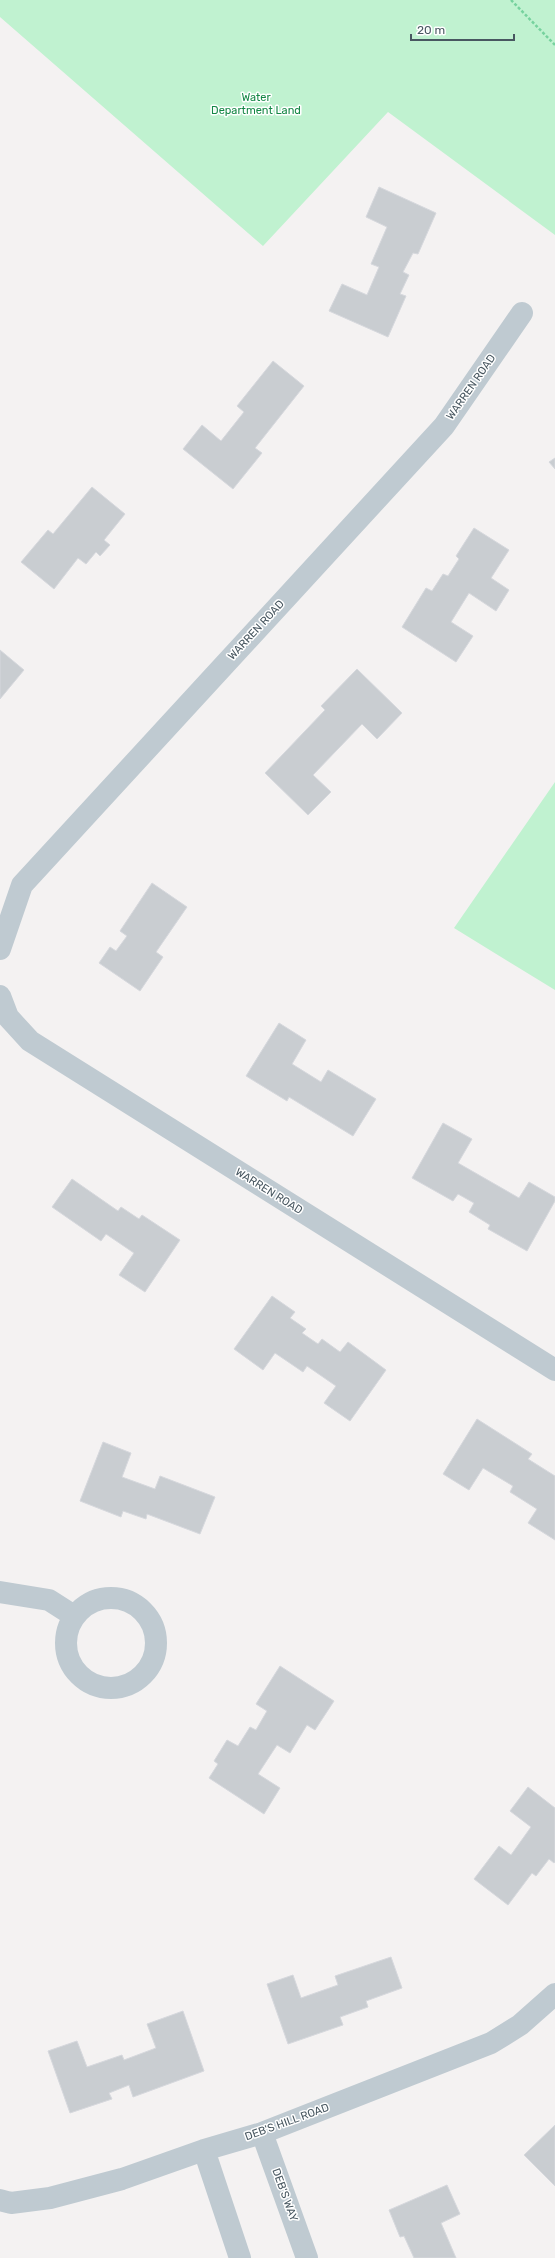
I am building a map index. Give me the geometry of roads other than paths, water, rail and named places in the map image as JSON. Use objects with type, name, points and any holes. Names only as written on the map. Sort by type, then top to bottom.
[{"type":"street","name":"WARREN ROAD","points":[[0,949],[22,885],[444,426],[522,313]]},
{"type":"street","name":"WARREN ROAD","points":[[0,996],[8,1017],[30,1040],[555,1370]]},
{"type":"street","points":[[0,1592],[49,1600],[74,1616]]},
{"type":"street","points":[[101,1598],[118,1598],[139,1607],[154,1626],[156,1643],[154,1658],[140,1679],[128,1686],[102,1688],[93,1685],[75,1672],[68,1661],[66,1646],[67,1634],[74,1616],[91,1602],[101,1598]]},
{"type":"street","name":"DEB'S HILL ROAD","points":[[0,2200],[12,2203],[50,2198],[122,2179],[204,2150],[262,2133],[491,2043],[520,2025],[555,1994]]},
{"type":"street","name":"DEB'S WAY","points":[[262,2133],[307,2258]]},
{"type":"street","points":[[204,2150],[240,2258]]},
{"type":"park label","name":"Water Department Land","points":[[256,103]]}]
